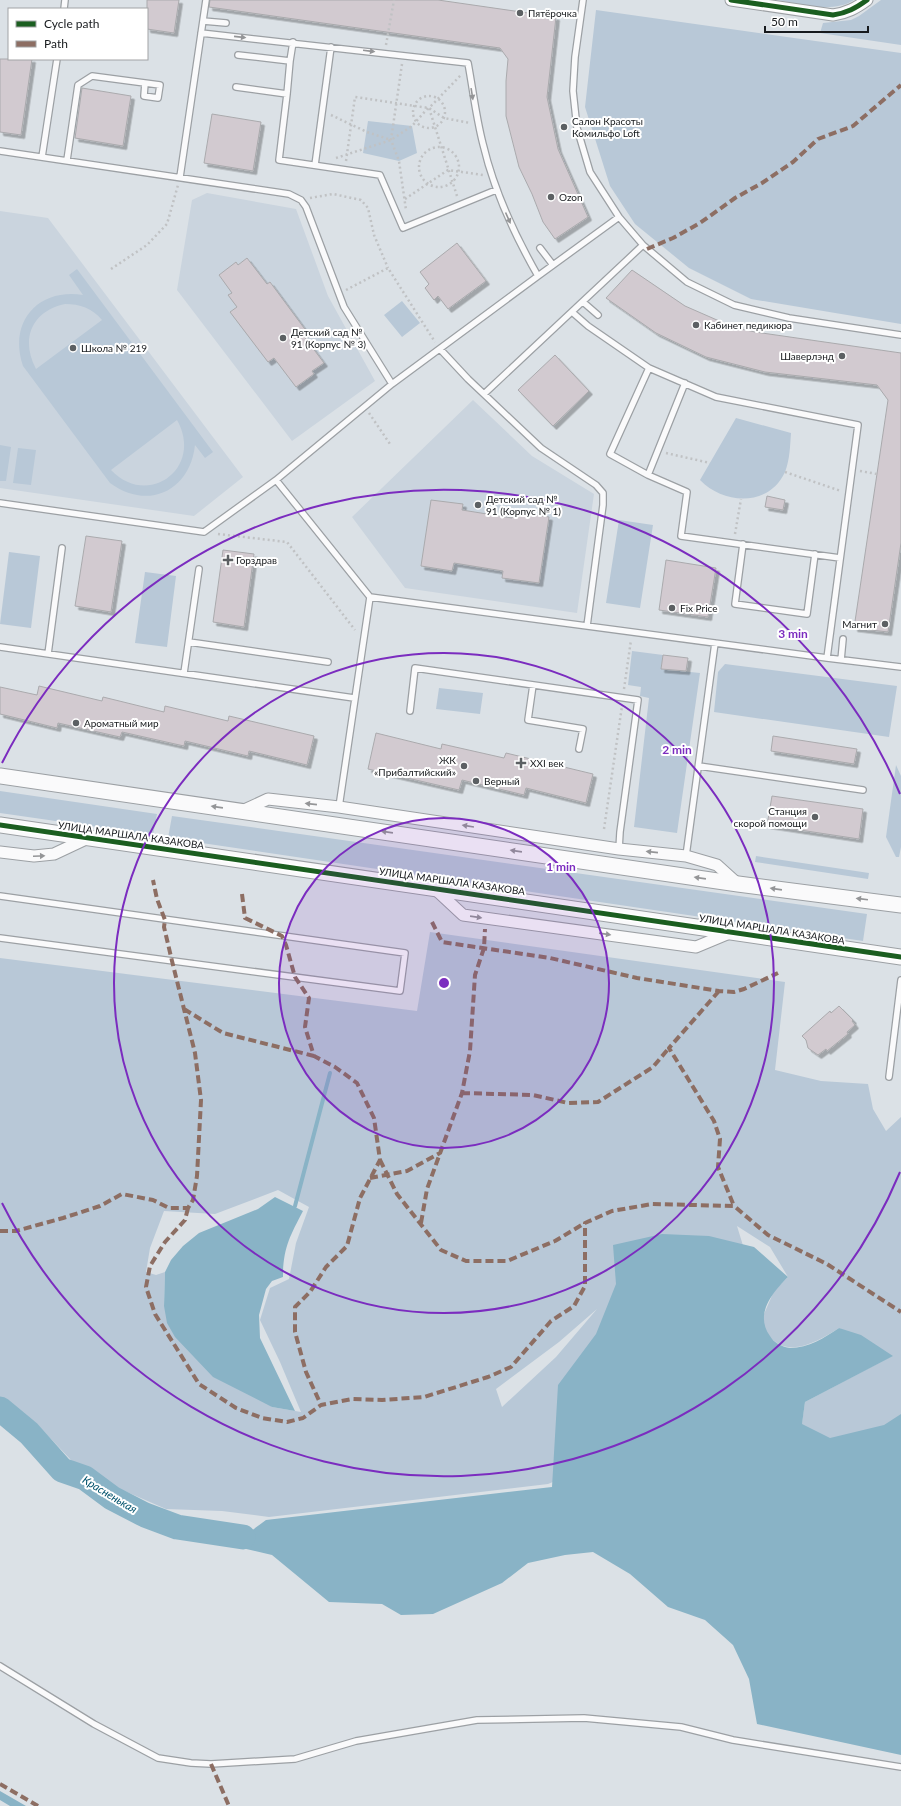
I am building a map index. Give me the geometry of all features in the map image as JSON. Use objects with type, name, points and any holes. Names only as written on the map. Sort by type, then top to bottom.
[{"type":"street","points":[[731,0],[833,15],[845,13],[855,9],[867,0]]},
{"type":"street","points":[[0,776],[738,884],[901,905]]},
{"type":"street","points":[[242,811],[268,799],[339,807],[619,849],[686,856],[717,865],[738,884]]},
{"type":"street","name":"УЛИЦА МАРШАЛА КАЗАКОВА","points":[[0,825],[901,957]]},
{"type":"street","points":[[0,852],[34,856],[54,854],[88,838]]},
{"type":"street","points":[[434,888],[463,915],[696,947],[732,932]]},
{"type":"lane","points":[[180,177],[206,0]]},
{"type":"lane","points":[[583,0],[575,57],[573,91],[577,128],[590,172],[619,217],[642,245],[687,282],[734,305],[789,318],[901,335]]},
{"type":"lane","points":[[203,21],[226,23]]},
{"type":"lane","points":[[201,33],[293,42],[468,63],[478,125],[496,190],[522,247],[538,276]]},
{"type":"lane","points":[[293,42],[279,160],[380,175],[403,228],[496,190]]},
{"type":"lane","points":[[315,165],[331,47]]},
{"type":"lane","points":[[238,55],[290,61]]},
{"type":"lane","points":[[42,157],[57,60]]},
{"type":"lane","points":[[67,160],[78,85],[92,76],[145,83]]},
{"type":"lane","points":[[236,87],[286,94]]},
{"type":"lane","points":[[0,151],[289,194],[301,200],[306,207],[344,307],[392,384]]},
{"type":"lane","points":[[0,503],[204,532],[276,480],[392,384],[619,217]]},
{"type":"lane","points":[[484,394],[642,245]]},
{"type":"lane","points":[[540,248],[553,265]]},
{"type":"lane","points":[[583,302],[598,315]]},
{"type":"lane","points":[[572,312],[588,326],[649,368],[716,397],[858,425],[827,658]]},
{"type":"lane","points":[[440,349],[484,394],[541,448],[596,485],[603,493],[603,505],[587,626]]},
{"type":"lane","points":[[649,368],[610,454],[687,492],[681,536],[840,558]]},
{"type":"lane","points":[[648,474],[685,383]]},
{"type":"lane","points":[[276,480],[370,597],[901,667]]},
{"type":"lane","points":[[743,544],[735,604],[807,614],[815,554]]},
{"type":"lane","points":[[48,654],[62,548]]},
{"type":"lane","points":[[184,673],[199,569]]},
{"type":"lane","points":[[339,807],[370,597]]},
{"type":"lane","points":[[841,660],[843,639]]},
{"type":"lane","points":[[189,642],[328,662]]},
{"type":"lane","points":[[686,856],[715,643]]},
{"type":"lane","points":[[0,647],[354,698]]},
{"type":"lane","points":[[410,711],[415,668],[638,700],[619,849]]},
{"type":"lane","points":[[533,685],[528,720],[583,728],[579,749]]},
{"type":"lane","points":[[699,766],[863,790]]},
{"type":"lane","points":[[0,896],[405,953],[400,991],[0,938]]},
{"type":"lane","points":[[889,1077],[901,980]]},
{"type":"lane","points":[[0,1666],[94,1724],[158,1758],[192,1763],[211,1764],[295,1759],[356,1741],[477,1720],[584,1718],[680,1727],[733,1740],[901,1767]]},
{"type":"path","points":[[384,53],[394,0]]},
{"type":"path","points":[[404,55],[391,140],[399,161],[409,226]]},
{"type":"path","points":[[315,165],[391,140],[416,122],[468,67]]},
{"type":"path","points":[[426,96],[434,96],[438,99],[445,109],[444,118],[439,125],[431,128],[423,127],[416,122],[412,114],[413,106],[418,99],[426,96]]},
{"type":"path","points":[[344,170],[355,97],[429,108],[444,118],[478,125]]},
{"type":"path","points":[[429,108],[440,147],[460,204]]},
{"type":"path","points":[[323,111],[391,140]]},
{"type":"path","points":[[440,147],[452,152],[457,158],[459,166],[458,172],[452,182],[446,186],[438,187],[428,184],[423,179],[419,164],[422,156],[428,150],[440,147]]},
{"type":"path","points":[[405,199],[448,170],[492,176]]},
{"type":"path","points":[[111,269],[147,245],[167,224],[180,177]]},
{"type":"path","points":[[301,200],[333,194],[361,200],[368,208],[374,235],[388,268],[440,349]]},
{"type":"path","points":[[339,293],[388,268]]},
{"type":"path","points":[[368,412],[390,444]]},
{"type":"path","points":[[660,452],[710,463]]},
{"type":"path","points":[[852,470],[877,474]]},
{"type":"path","points":[[785,472],[849,494]]},
{"type":"path","points":[[734,543],[741,499]]},
{"type":"path","points":[[204,532],[287,542],[363,641]]},
{"type":"path","points":[[604,829],[632,632]]},
{"type":"shaded area","points":[[777,0],[854,0],[836,6],[817,7]]},
{"type":"shaded area","points":[[881,0],[901,0],[901,45],[820,33],[823,23],[851,20]]},
{"type":"shaded area","points":[[596,10],[901,53],[901,324],[751,299],[689,268],[635,224],[610,186],[585,107]]},
{"type":"shaded area","points":[[368,121],[412,126],[417,153],[399,161],[363,153]]},
{"type":"shaded area","name":"Детский сад № 91 (Корпус № 3)","points":[[207,193],[296,209],[328,296],[375,381],[292,441],[177,290],[192,200]]},
{"type":"shaded area","name":"Школа № 219","points":[[0,211],[48,218],[243,477],[194,516],[0,488]]},
{"type":"shaded area","points":[[77,269],[213,452],[205,458],[195,445],[191,461],[185,474],[176,485],[165,492],[152,495],[139,495],[124,491],[110,483],[23,366],[19,350],[20,335],[24,322],[30,311],[40,303],[53,297],[67,294],[83,295],[69,275]],"holes":[[[65,304],[76,305],[90,310],[102,320],[36,369],[31,358],[29,347],[29,337],[32,328],[44,313]],[[177,420],[183,438],[183,454],[178,467],[168,478],[155,484],[141,485],[126,481],[111,470]]]},
{"type":"shaded area","points":[[402,301],[420,323],[402,337],[384,315]]},
{"type":"shaded area","name":"Детский сад № 91 (Корпус № 1)","points":[[473,400],[532,456],[594,494],[577,613],[405,588],[352,517]]},
{"type":"shaded area","points":[[736,418],[791,433],[789,457],[785,472],[778,483],[768,492],[757,497],[733,498],[710,488],[700,480]]},
{"type":"shaded area","points":[[0,445],[11,447],[6,481],[0,481]]},
{"type":"shaded area","points":[[18,448],[36,450],[31,485],[13,483]]},
{"type":"shaded area","points":[[619,520],[653,525],[640,608],[606,603]]},
{"type":"shaded area","points":[[9,552],[40,556],[31,628],[0,624]]},
{"type":"shaded area","points":[[145,572],[176,576],[167,647],[135,643]]},
{"type":"shaded area","points":[[632,651],[663,655],[661,669],[700,673],[677,833],[634,827],[649,698],[640,696],[641,687],[628,685]]},
{"type":"shaded area","points":[[725,664],[897,686],[889,737],[714,712],[718,672]]},
{"type":"shaded area","points":[[439,688],[483,693],[480,714],[436,709]]},
{"type":"shaded area","points":[[896,765],[901,776],[901,847],[899,857],[896,857],[886,837]]},
{"type":"shaded area","points":[[0,791],[157,814],[153,835],[0,813]]},
{"type":"shaded area","points":[[172,816],[867,914],[863,941],[168,838]]},
{"type":"shaded area","points":[[756,856],[869,873],[868,879],[755,862]]},
{"type":"shaded area","points":[[430,932],[785,982],[775,1070],[821,1081],[868,1084],[873,1109],[886,1131],[901,1117],[901,1654],[577,1472],[548,1484],[269,1517],[222,1511],[166,1509],[120,1489],[71,1460],[35,1422],[0,1401],[0,958],[417,1011]],"holes":[[[278,1190],[309,1207],[296,1243],[289,1279],[270,1288],[260,1320],[301,1412],[272,1407],[164,1306],[165,1272],[156,1275],[146,1272],[150,1248],[164,1211],[215,1214]],[[737,1226],[770,1247],[788,1277],[774,1291],[764,1314]],[[597,1309],[556,1357],[502,1407],[496,1389],[559,1342]],[[839,1328],[892,1356],[805,1402],[802,1423],[772,1339],[788,1347],[797,1347],[814,1342]]]},
{"type":"water","points":[[275,1197],[303,1211],[288,1242],[284,1258],[283,1277],[272,1281],[266,1289],[259,1315],[260,1338],[295,1411],[272,1407],[213,1377],[175,1337],[167,1323],[164,1306],[165,1272],[171,1260],[183,1246],[199,1233],[258,1209]]},
{"type":"water","points":[[662,1234],[709,1236],[754,1247],[788,1277],[771,1296],[765,1312],[764,1320],[766,1328],[774,1341],[778,1344],[784,1347],[797,1348],[822,1339],[839,1328],[861,1335],[893,1356],[805,1402],[802,1424],[830,1438],[884,1425],[901,1414],[901,1755],[757,1724],[749,1679],[733,1645],[705,1620],[668,1607],[630,1574],[593,1552],[565,1555],[528,1563],[502,1583],[433,1614],[401,1615],[382,1604],[329,1602],[272,1555],[242,1548],[243,1537],[266,1520],[552,1487],[558,1385],[596,1334],[616,1284],[613,1245]]},
{"type":"water","points":[[0,1791],[26,1806],[10,1806],[0,1800]]},
{"type":"building","points":[[147,0],[179,0],[174,33],[148,29]]},
{"type":"building","points":[[210,0],[438,0],[556,17],[547,97],[558,149],[588,217],[555,239],[543,222],[519,167],[506,116],[506,81],[508,59],[500,48],[209,7]]},
{"type":"building","points":[[0,59],[32,60],[21,135],[0,132]]},
{"type":"building","points":[[82,88],[131,96],[123,146],[75,138]]},
{"type":"building","points":[[212,114],[261,122],[253,171],[204,163]]},
{"type":"building","points":[[457,243],[486,281],[448,309],[438,296],[434,300],[425,288],[429,284],[420,272]]},
{"type":"building","points":[[247,258],[267,284],[270,282],[307,332],[303,335],[324,363],[312,371],[314,374],[296,387],[274,358],[268,362],[230,312],[237,307],[228,295],[232,293],[219,275],[236,262],[238,265]]},
{"type":"building","points":[[632,270],[685,306],[733,327],[755,332],[901,353],[901,543],[888,632],[854,628],[888,400],[877,385],[765,372],[706,357],[656,333],[606,298]]},
{"type":"building","points":[[555,355],[589,391],[553,426],[518,390]]},
{"type":"building","points":[[767,496],[785,500],[783,510],[765,507]]},
{"type":"building","points":[[431,500],[463,504],[462,510],[512,518],[513,511],[549,517],[539,583],[502,578],[503,571],[454,563],[452,571],[421,566]]},
{"type":"building","points":[[86,536],[122,541],[111,612],[75,606]]},
{"type":"building","points":[[223,550],[254,554],[244,627],[213,622]]},
{"type":"building","points":[[666,560],[716,568],[708,617],[659,610]]},
{"type":"building","points":[[663,655],[688,658],[686,671],[661,669]]},
{"type":"building","points":[[39,686],[102,701],[103,697],[164,712],[165,706],[228,721],[229,716],[314,736],[307,765],[249,751],[248,756],[185,741],[184,746],[122,732],[120,737],[58,723],[57,728],[0,714],[0,687],[37,695]]},
{"type":"building","name":"ЖК «Прибалтийский»","points":[[376,733],[441,749],[442,744],[504,758],[506,753],[593,774],[586,803],[526,788],[524,795],[462,780],[459,790],[368,769]]},
{"type":"building","points":[[773,736],[857,749],[854,764],[771,751]]},
{"type":"building","name":"Станция скорой помощи","points":[[772,796],[863,809],[859,839],[767,825]]},
{"type":"building","points":[[839,1006],[853,1020],[852,1021],[855,1025],[847,1032],[848,1034],[827,1051],[826,1049],[818,1055],[808,1048],[806,1040],[802,1036],[830,1011],[831,1013]]},
{"type":"waterway","points":[[295,1206],[330,1073]]},
{"type":"waterway","name":"Красненькая","points":[[0,1409],[29,1433],[62,1470],[85,1478],[112,1498],[145,1515],[177,1527],[243,1537]]},
{"type":"marked path","points":[[647,249],[673,238],[700,223],[735,198],[762,183],[793,162],[818,139],[853,126],[901,85]]},
{"type":"marked path","points":[[0,1231],[16,1231],[63,1218],[100,1206],[122,1194],[153,1200],[169,1208],[188,1208],[193,1200],[197,1176],[201,1100],[195,1053],[164,927],[165,920],[157,899],[153,880]]},
{"type":"marked path","points":[[242,894],[245,918],[282,936],[295,977],[309,998],[305,1027],[314,1056],[335,1067],[357,1083],[374,1118],[380,1160],[360,1198],[347,1246],[326,1267],[310,1292],[295,1307],[295,1332],[306,1372],[321,1405]]},
{"type":"marked path","points":[[432,922],[442,942],[550,958],[637,978],[719,991],[734,992],[744,989],[778,973]]},
{"type":"marked path","points":[[421,1223],[427,1189],[462,1093],[470,1051],[475,975],[484,948],[485,929]]},
{"type":"marked path","points":[[719,991],[669,1048],[714,1121],[720,1139],[718,1167],[734,1206]]},
{"type":"marked path","points":[[184,1009],[223,1033],[314,1056]]},
{"type":"marked path","points":[[462,1093],[533,1095],[568,1103],[598,1102],[653,1067],[669,1048]]},
{"type":"marked path","points":[[370,1178],[407,1171],[440,1153]]},
{"type":"marked path","points":[[380,1160],[397,1194],[441,1250],[466,1261],[507,1261],[555,1241],[585,1223]]},
{"type":"marked path","points":[[188,1208],[185,1220],[165,1242],[150,1266],[146,1287],[155,1314],[199,1384],[236,1408],[262,1418],[287,1422],[303,1418],[321,1405],[352,1399],[382,1400],[424,1397],[488,1377],[511,1367],[551,1321],[574,1306],[585,1286],[585,1223],[612,1211],[652,1204],[734,1206],[768,1235],[827,1264],[901,1312]]},
{"type":"marked path","points":[[211,1764],[229,1806]]},
{"type":"marked path","points":[[0,1784],[38,1806]]},
{"type":"cycle path","points":[[731,0],[833,15],[851,10],[867,0]]},
{"type":"cycle path","points":[[0,825],[901,957]]},
{"type":"place","name":"Пятёрочка","points":[[520,13]]},
{"type":"place","name":"Салон Красоты Комильфо Loft","points":[[564,127]]},
{"type":"place","name":"Ozon","points":[[551,197]]},
{"type":"place","name":"Кабинет педикюра","points":[[696,325]]},
{"type":"place","name":"Детский сад № 91 (Корпус № 3)","points":[[283,338]]},
{"type":"place","name":"Школа № 219","points":[[73,348]]},
{"type":"place","name":"Шаверлэнд","points":[[842,356]]},
{"type":"place","name":"Детский сад № 91 (Корпус № 1)","points":[[478,505]]},
{"type":"place","name":"Горздрав","points":[[228,560]]},
{"type":"place","name":"Fix Price","points":[[672,608]]},
{"type":"place","name":"Магнит","points":[[885,624]]},
{"type":"place","name":"Ароматный мир","points":[[76,723]]},
{"type":"place","name":"XXI век","points":[[521,763]]},
{"type":"place","name":"ЖК «Прибалтийский»","points":[[464,766]]},
{"type":"place","name":"Верный","points":[[476,781]]},
{"type":"place","name":"Станция скорой помощи","points":[[815,817]]}]
